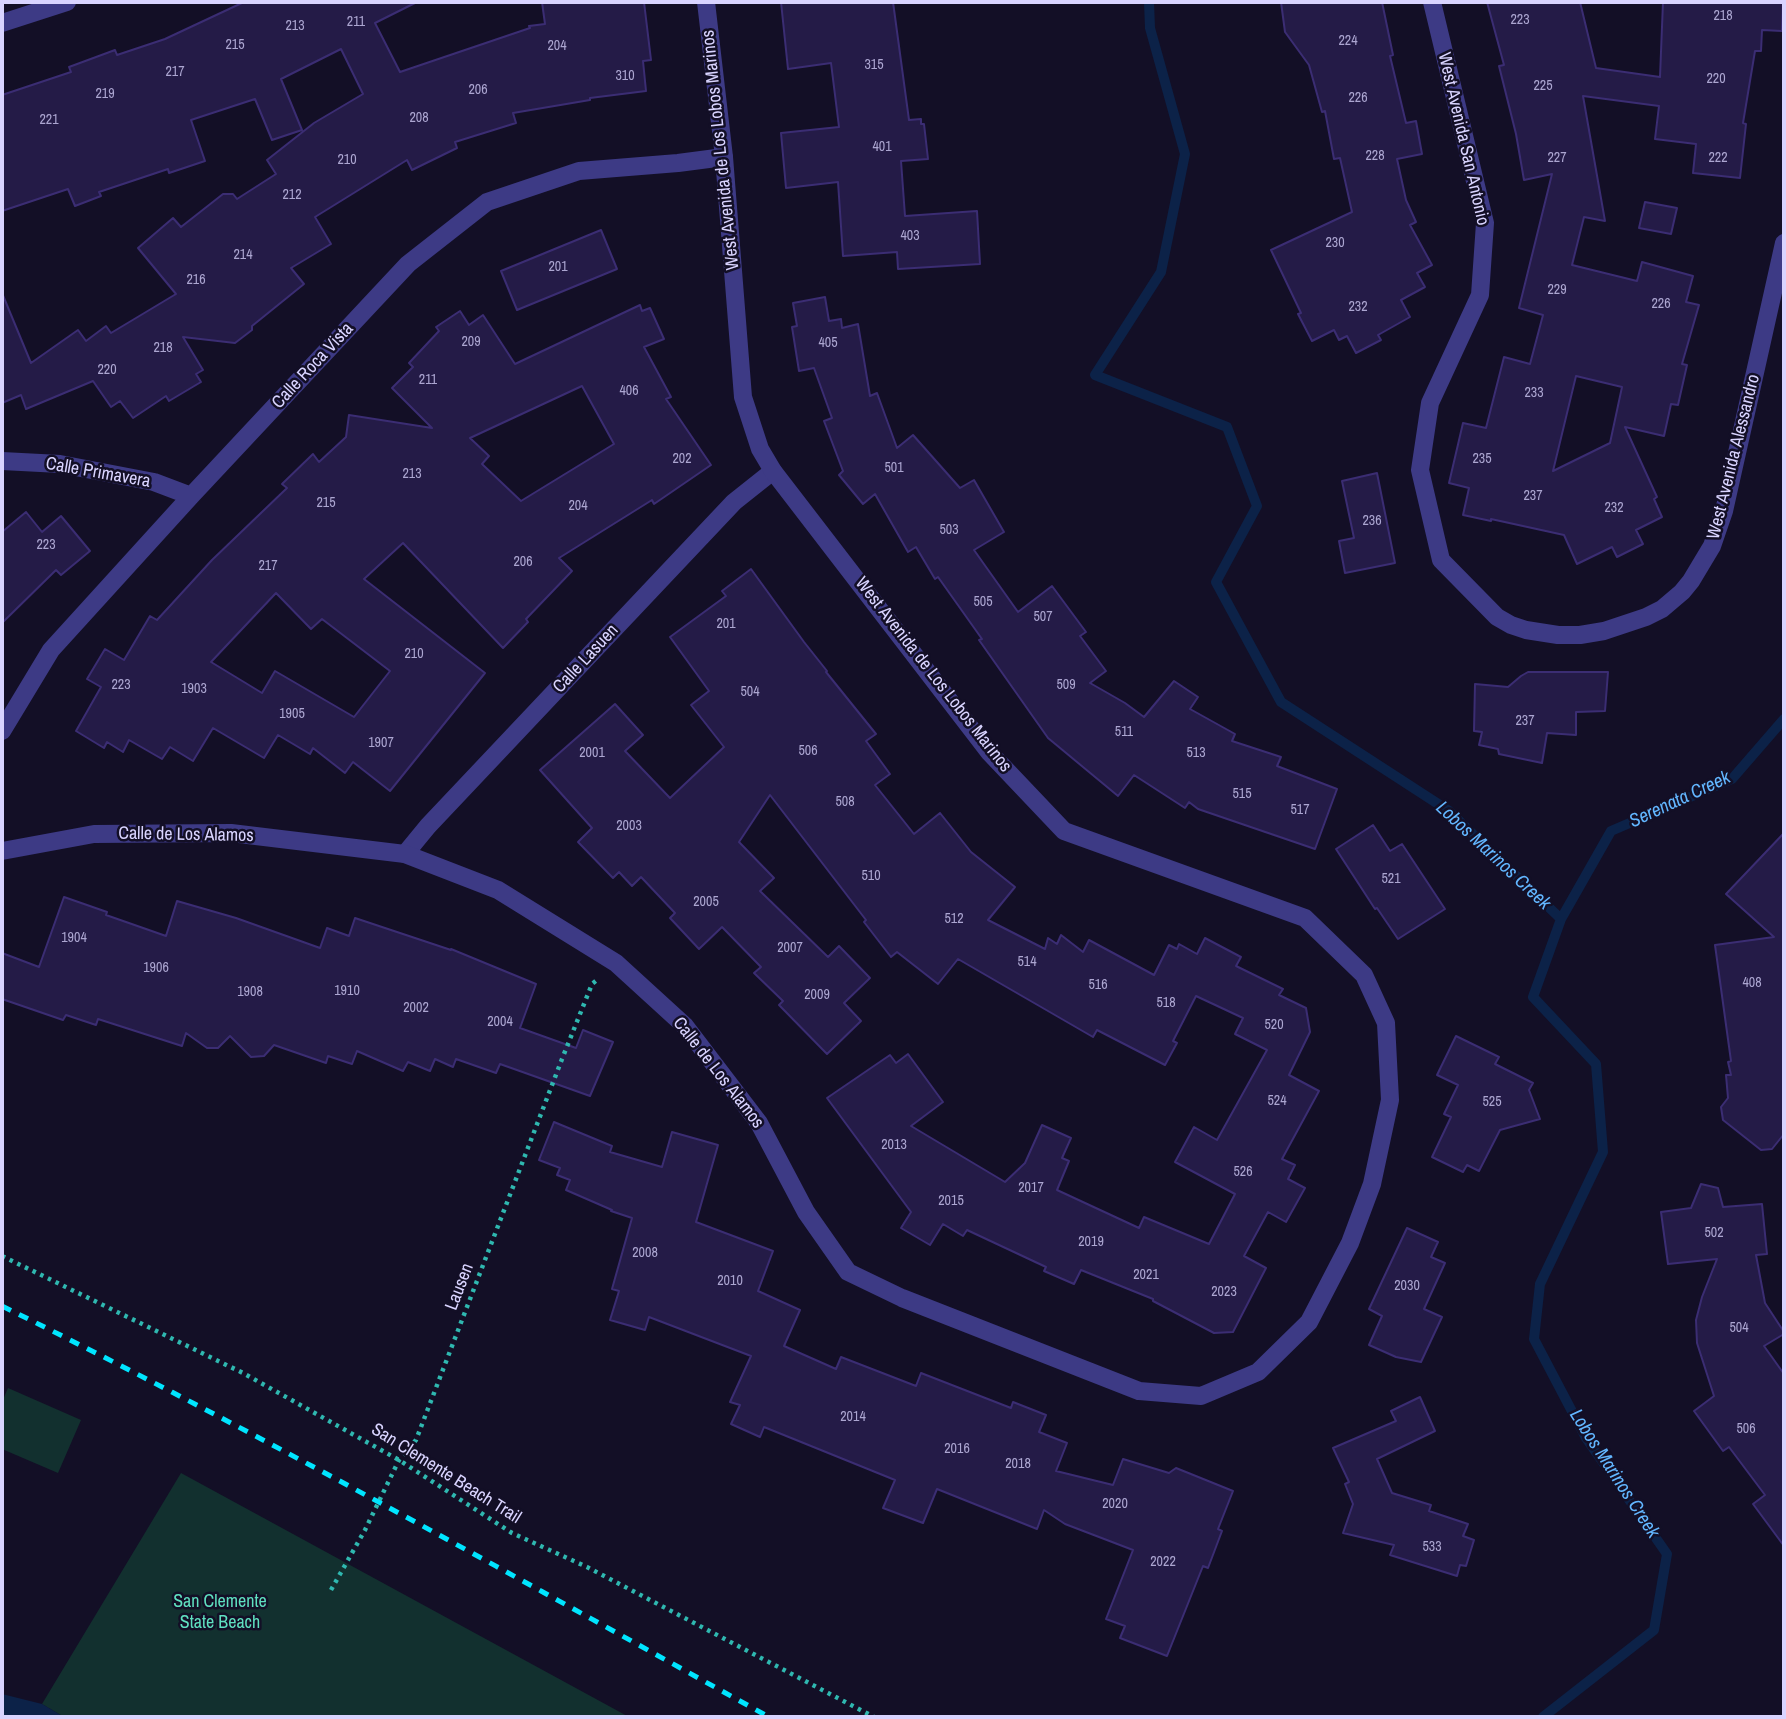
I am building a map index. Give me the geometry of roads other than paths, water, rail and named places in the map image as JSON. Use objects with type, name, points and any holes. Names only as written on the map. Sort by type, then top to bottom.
[{"type":"street","points":[[2,23],[67,2]]},
{"type":"street","name":"West Avenida de Los Lobos Marinos","points":[[706,2],[724,157],[743,397],[760,449],[989,752],[1064,831],[1305,918],[1364,975],[1386,1023],[1390,1100],[1372,1184],[1350,1243]]},
{"type":"street","name":"West Avenida San Antonio","points":[[1432,2],[1485,223],[1480,295],[1430,403],[1420,470],[1441,560],[1497,617]]},
{"type":"street","name":"Calle Roca Vista","points":[[2,732],[51,650],[408,264],[487,202],[579,170],[724,157]]},
{"type":"street","name":"West Avenida Alessandro","points":[[1497,617],[1526,630],[1558,635],[1604,631],[1646,618],[1662,609],[1691,581],[1712,546],[1724,511],[1784,243]]},
{"type":"street","name":"Calle Primavera","points":[[2,461],[60,464],[154,482],[191,496]]},
{"type":"street","name":"Calle Lasuen","points":[[405,854],[734,502],[774,471]]},
{"type":"street","name":"Calle de Los Alamos","points":[[2,851],[94,834],[231,833],[405,854],[498,890],[616,963],[685,1026],[759,1123],[806,1212],[848,1272],[902,1298],[1139,1391],[1201,1396],[1258,1372],[1308,1322],[1350,1243]]},
{"type":"water","points":[[2,1694],[42,1704],[64,1717],[2,1717]]},
{"type":"waterway","name":"Lobos Marinos Creek","points":[[1149,2],[1150,28],[1185,154],[1161,272],[1095,375],[1227,427],[1257,506],[1216,582],[1281,702],[1449,811],[1561,919],[1533,997],[1596,1064],[1603,1152],[1540,1284],[1534,1339],[1586,1438],[1667,1554],[1654,1630],[1543,1717]]},
{"type":"waterway","name":"Serenata Creek","points":[[1561,919],[1611,831],[1732,779],[1784,719]]},
{"type":"railway","points":[[2,1306],[292,1455],[769,1717]]},
{"type":"park label","name":"San Clemente State Beach","points":[[220,1612]]}]
